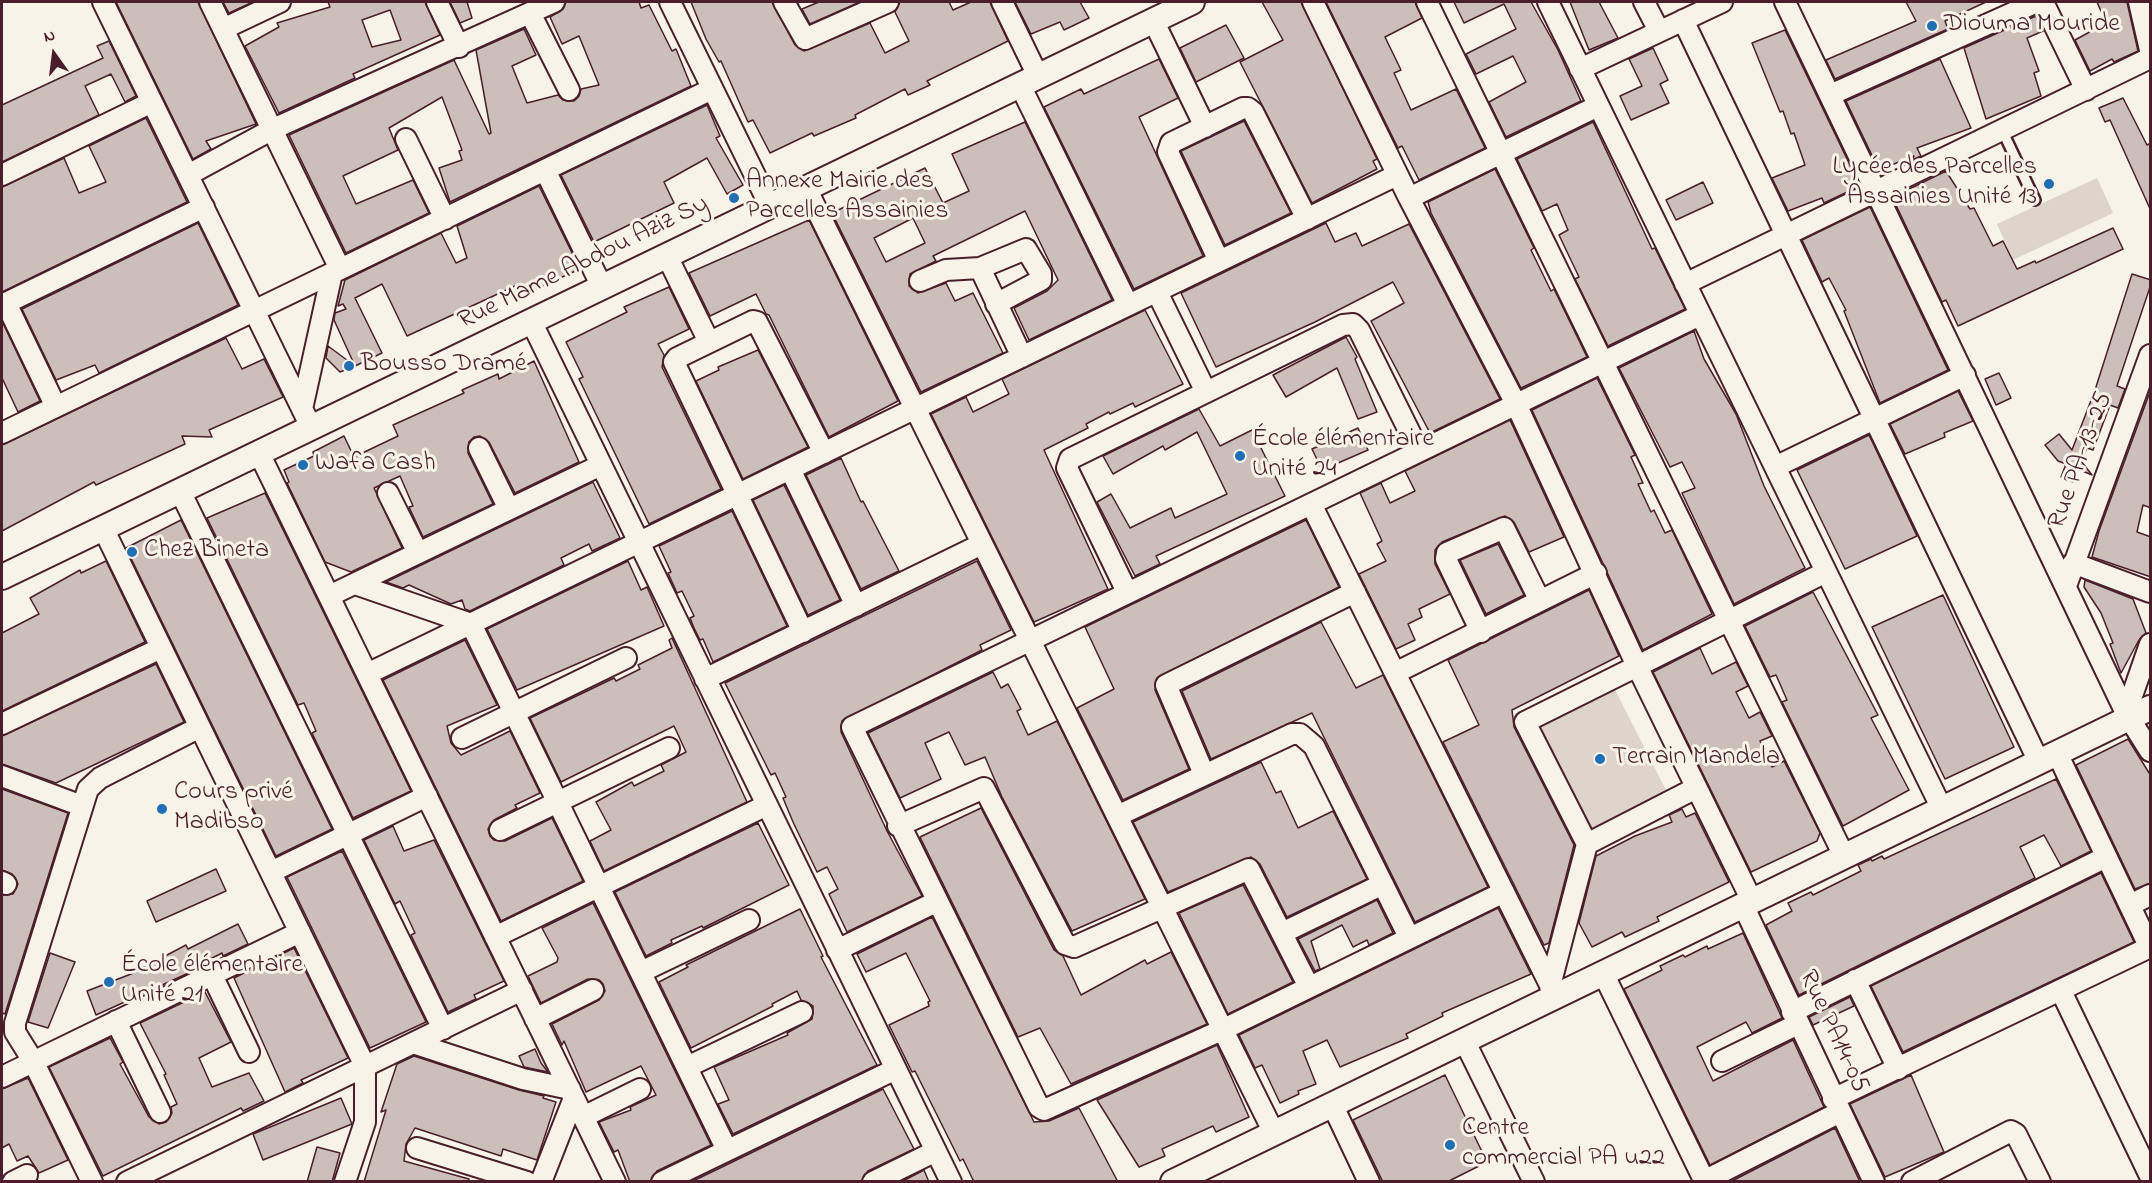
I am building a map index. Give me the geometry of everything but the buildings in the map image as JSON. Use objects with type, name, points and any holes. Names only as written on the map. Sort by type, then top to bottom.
[{"type":"street","points":[[103,2],[306,418]]},
{"type":"street","points":[[210,2],[273,129],[336,271],[306,418]]},
{"type":"street","points":[[223,29],[280,2]]},
{"type":"street","points":[[437,2],[459,47]]},
{"type":"street","points":[[188,175],[273,129],[459,47],[550,2]]},
{"type":"street","points":[[670,2],[770,206]]},
{"type":"street","points":[[784,2],[805,39],[888,2]]},
{"type":"street","points":[[1002,2],[1029,80],[1128,305]]},
{"type":"street","name":"Rue Mame Abdou Aziz Sy","points":[[2,577],[259,453],[306,418],[531,321],[1192,2]]},
{"type":"street","name":"Rue PA14-05","points":[[1313,2],[1397,175],[1516,404],[1696,788],[1795,1018],[1874,1182]]},
{"type":"street","points":[[1427,2],[1844,856]]},
{"type":"street","points":[[1548,2],[1942,809]]},
{"type":"street","points":[[1644,2],[1659,32]]},
{"type":"street","points":[[1785,2],[2066,586],[2135,713],[2151,751]]},
{"type":"street","points":[[1830,95],[2037,2]]},
{"type":"street","points":[[2043,2],[2086,90]]},
{"type":"street","points":[[1685,284],[2086,90],[2150,49],[2139,2]]},
{"type":"street","points":[[1580,69],[1714,3]]},
{"type":"street","points":[[530,13],[569,90]]},
{"type":"street","points":[[1154,20],[1205,126]]},
{"type":"street","points":[[1603,973],[1704,1181],[1898,1069],[2150,948],[2106,857],[2048,758],[1874,418],[1683,20]]},
{"type":"street","points":[[2,433],[712,89]]},
{"type":"street","points":[[2,175],[152,102]]},
{"type":"street","points":[[1409,198],[1599,106]]},
{"type":"street","points":[[1219,261],[1168,152],[1171,143],[1205,126],[1243,108],[1253,112],[1307,219]]},
{"type":"street","points":[[406,139],[445,219]]},
{"type":"street","points":[[545,170],[602,287]]},
{"type":"street","points":[[367,674],[1397,175]]},
{"type":"street","points":[[806,188],[1274,1133]]},
{"type":"street","points":[[56,407],[4,304],[204,207]]},
{"type":"street","points":[[920,281],[946,270],[980,268],[1026,249],[1041,274],[1041,280],[996,304]]},
{"type":"street","points":[[667,256],[709,342]]},
{"type":"street","points":[[980,268],[1022,357]]},
{"type":"street","points":[[1157,291],[1206,392]]},
{"type":"street","points":[[1504,892],[1222,1030],[1044,1110],[1039,1107],[936,902],[852,727],[1700,315]]},
{"type":"street","points":[[531,321],[951,1182]]},
{"type":"street","points":[[803,632],[675,368],[677,358],[753,321],[757,322],[824,453]]},
{"type":"street","points":[[1127,592],[1067,468],[1068,462],[1343,325],[1353,324],[1359,330],[1419,451]]},
{"type":"street","name":"Rue PA-13-25","points":[[2066,586],[2151,355]]},
{"type":"street","points":[[1774,467],[1965,375]]},
{"type":"street","points":[[479,448],[509,509]]},
{"type":"street","points":[[259,453],[615,1182]]},
{"type":"street","points":[[329,596],[601,465]]},
{"type":"street","points":[[790,469],[856,606]]},
{"type":"street","points":[[180,491],[443,1029]]},
{"type":"street","points":[[388,493],[418,553]]},
{"type":"street","points":[[1311,504],[1553,991]]},
{"type":"street","points":[[103,528],[365,1066],[364,1122],[345,1182]]},
{"type":"street","points":[[1481,632],[1446,559],[1447,553],[1504,528],[1540,601]]},
{"type":"street","points":[[705,679],[982,544]]},
{"type":"street","points":[[2073,563],[2151,592]]},
{"type":"street","points":[[1553,991],[1587,844],[1525,722],[1826,572]]},
{"type":"street","points":[[1395,673],[1596,573]]},
{"type":"street","points":[[355,584],[471,624],[728,1150]]},
{"type":"street","points":[[1204,774],[1166,685],[1355,592]]},
{"type":"street","points":[[1173,1182],[1464,1040],[1553,991],[1603,973],[2048,758],[2135,713],[2151,644]]},
{"type":"street","points":[[2,724],[161,648]]},
{"type":"street","points":[[462,738],[626,658]]},
{"type":"street","points":[[92,1182],[33,1061],[15,1032],[15,1023],[82,806],[93,782],[200,727]]},
{"type":"street","points":[[1117,816],[1292,734],[1300,734],[1314,746],[1409,937]]},
{"type":"street","points":[[500,830],[669,748]]},
{"type":"street","points":[[2,776],[82,806]]},
{"type":"street","points":[[898,826],[984,788],[1069,947],[1074,947],[1161,906],[1249,869],[1309,987]]},
{"type":"street","points":[[1587,844],[1696,788]]},
{"type":"street","points":[[271,872],[427,796]]},
{"type":"street","points":[[495,937],[767,805]]},
{"type":"street","points":[[1722,1061],[1855,980],[2106,857]]},
{"type":"street","points":[[1282,933],[1383,884]]},
{"type":"street","points":[[2130,905],[2151,895]]},
{"type":"street","points":[[837,950],[936,902]]},
{"type":"street","points":[[641,972],[749,920]]},
{"type":"street","points":[[2,1077],[300,932]]},
{"type":"street","points":[[212,975],[249,1052]]},
{"type":"street","points":[[1855,980],[1898,1069]]},
{"type":"street","points":[[127,1182],[522,990]]},
{"type":"street","points":[[536,1019],[593,990]]},
{"type":"street","points":[[2061,990],[2151,1176]]},
{"type":"street","points":[[687,1067],[802,1012]]},
{"type":"street","points":[[116,1021],[160,1112]]},
{"type":"street","points":[[1464,1040],[1534,1182]]},
{"type":"street","points":[[412,1043],[572,1093]]},
{"type":"street","points":[[662,1182],[896,1069]]},
{"type":"street","points":[[583,1117],[640,1089]]},
{"type":"street","points":[[541,1182],[572,1093]]},
{"type":"street","points":[[1332,1104],[1369,1182]]},
{"type":"street","points":[[1912,1182],[2011,1131],[2016,1134],[2040,1182]]},
{"type":"street","points":[[417,1148],[527,1182]]},
{"type":"street","points":[[873,1182],[936,1151]]},
{"type":"lane","points":[[2002,130],[2035,200]]},
{"type":"shaded area","points":[[2097,178],[2113,213],[2013,260],[1997,224]]},
{"type":"shaded area","name":"Terrain Mandela","points":[[1610,680],[1670,798],[1589,838],[1531,720]]},
{"type":"place","name":"Diouma Mouride","points":[[1932,26]]},
{"type":"place","name":"Lycée des Parcelles Assainies Unité 13","points":[[2049,184]]},
{"type":"place","name":"Annexe Mairie des Parcelles Assainies","points":[[734,198]]},
{"type":"place","name":"Bousso Dramé","points":[[349,366]]},
{"type":"place","name":"École élémentaire Unité 24","points":[[1240,456]]},
{"type":"place","name":"Wafa Cash","points":[[303,465]]},
{"type":"place","name":"Chez Bineta","points":[[132,552]]},
{"type":"place","name":"Terrain Mandela","points":[[1600,759]]},
{"type":"place","name":"Cours privé Madibso","points":[[162,809]]},
{"type":"place","name":"École élémentaire Unité 21","points":[[109,982]]},
{"type":"place","name":"Centre commercial PA u22","points":[[1450,1145]]}]
